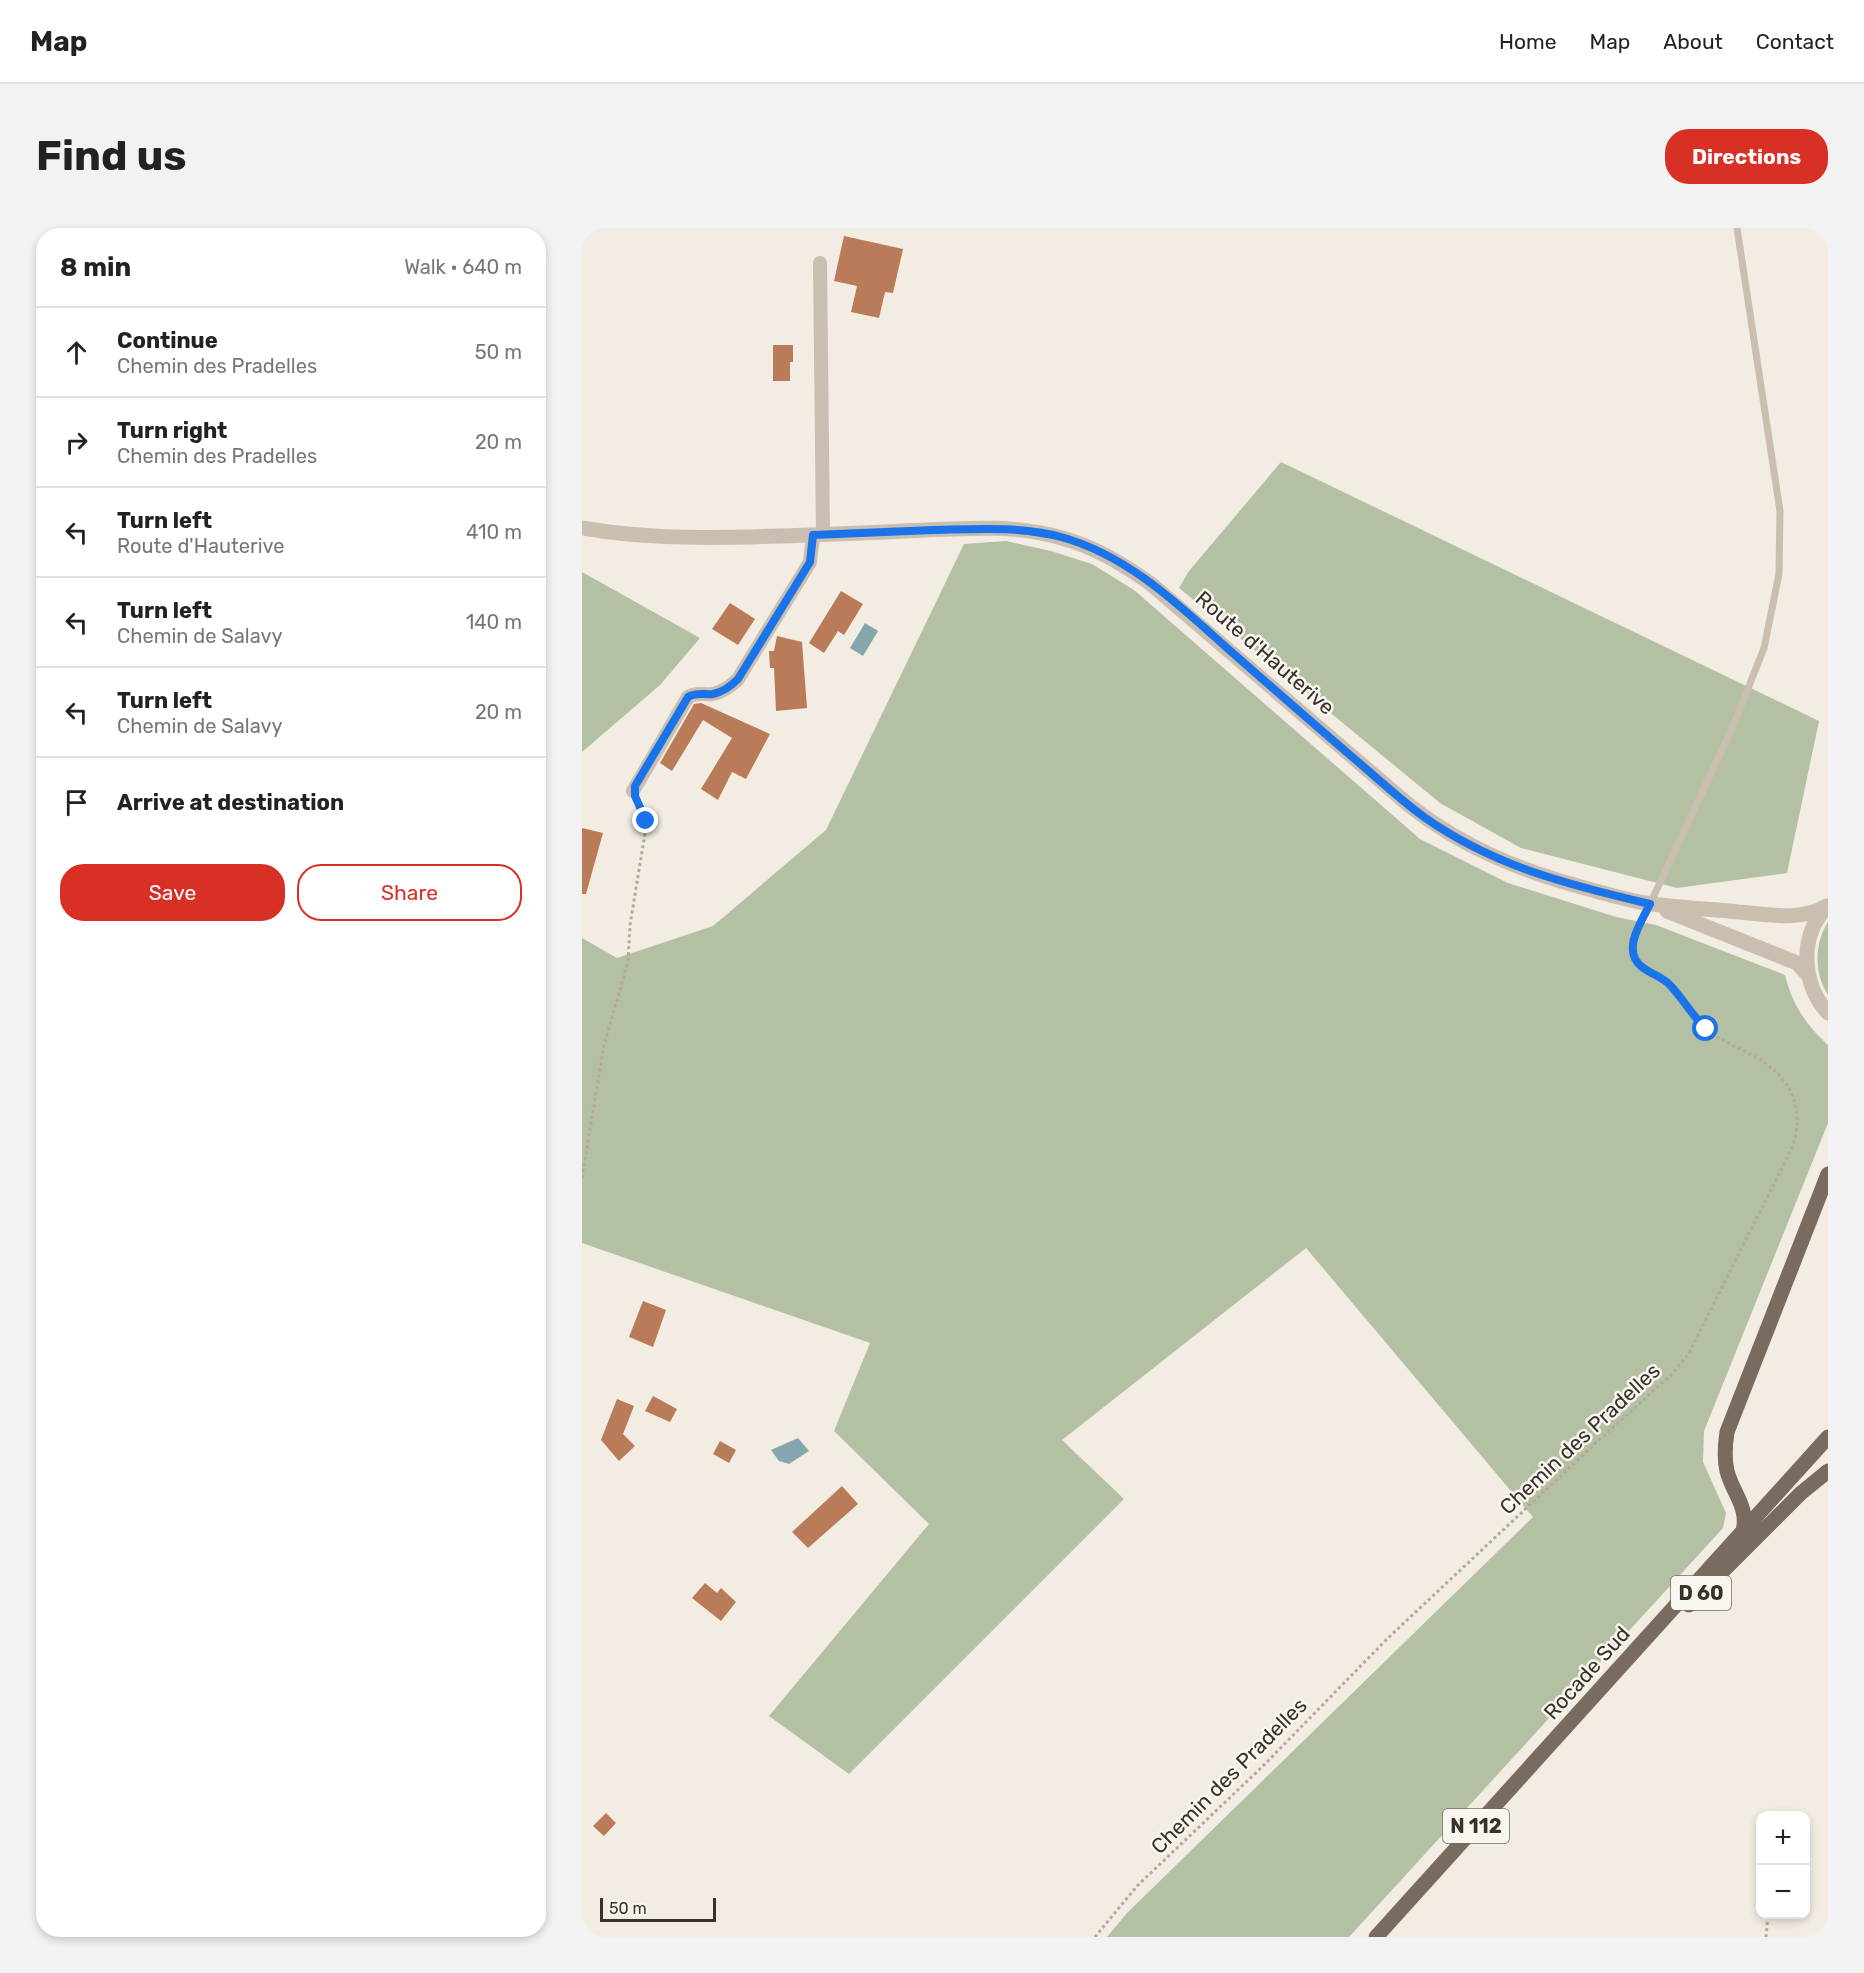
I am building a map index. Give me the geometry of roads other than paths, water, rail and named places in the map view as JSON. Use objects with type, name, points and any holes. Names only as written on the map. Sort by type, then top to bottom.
[{"type":"main road","points":[[1743,1531],[1745,1522],[1743,1509],[1730,1482],[1725,1462],[1727,1432],[1828,1174]]},
{"type":"main road","name":"Rocade Sud","points":[[1376,1937],[1828,1437]]},
{"type":"main road","name":"D 60","points":[[1576,1716],[1802,1493],[1828,1471]]},
{"type":"street","points":[[633,791],[688,697],[692,694],[713,694],[722,691],[738,679],[810,562],[818,535],[820,263]]},
{"type":"street","name":"Route d'Hauterive","points":[[582,528],[643,537],[818,535],[979,528],[1022,530],[1062,537],[1099,551],[1126,566],[1151,584],[1198,622],[1398,797],[1445,831],[1515,867],[1650,904],[1797,963],[1808,975]]},
{"type":"street","name":"Route d'Hauterive","points":[[1650,904],[1782,915],[1809,915],[1827,905]]},
{"type":"street","name":"Route d'Hauterive","points":[[1827,905],[1813,927],[1807,951],[1808,975],[1815,994],[1828,1013]]},
{"type":"lane","points":[[1650,904],[1734,724],[1764,648],[1779,574],[1780,511],[1737,228]]},
{"type":"water","points":[[865,623],[878,631],[863,656],[850,648]]},
{"type":"water","points":[[798,1438],[809,1451],[789,1464],[779,1461],[771,1450]]}]
